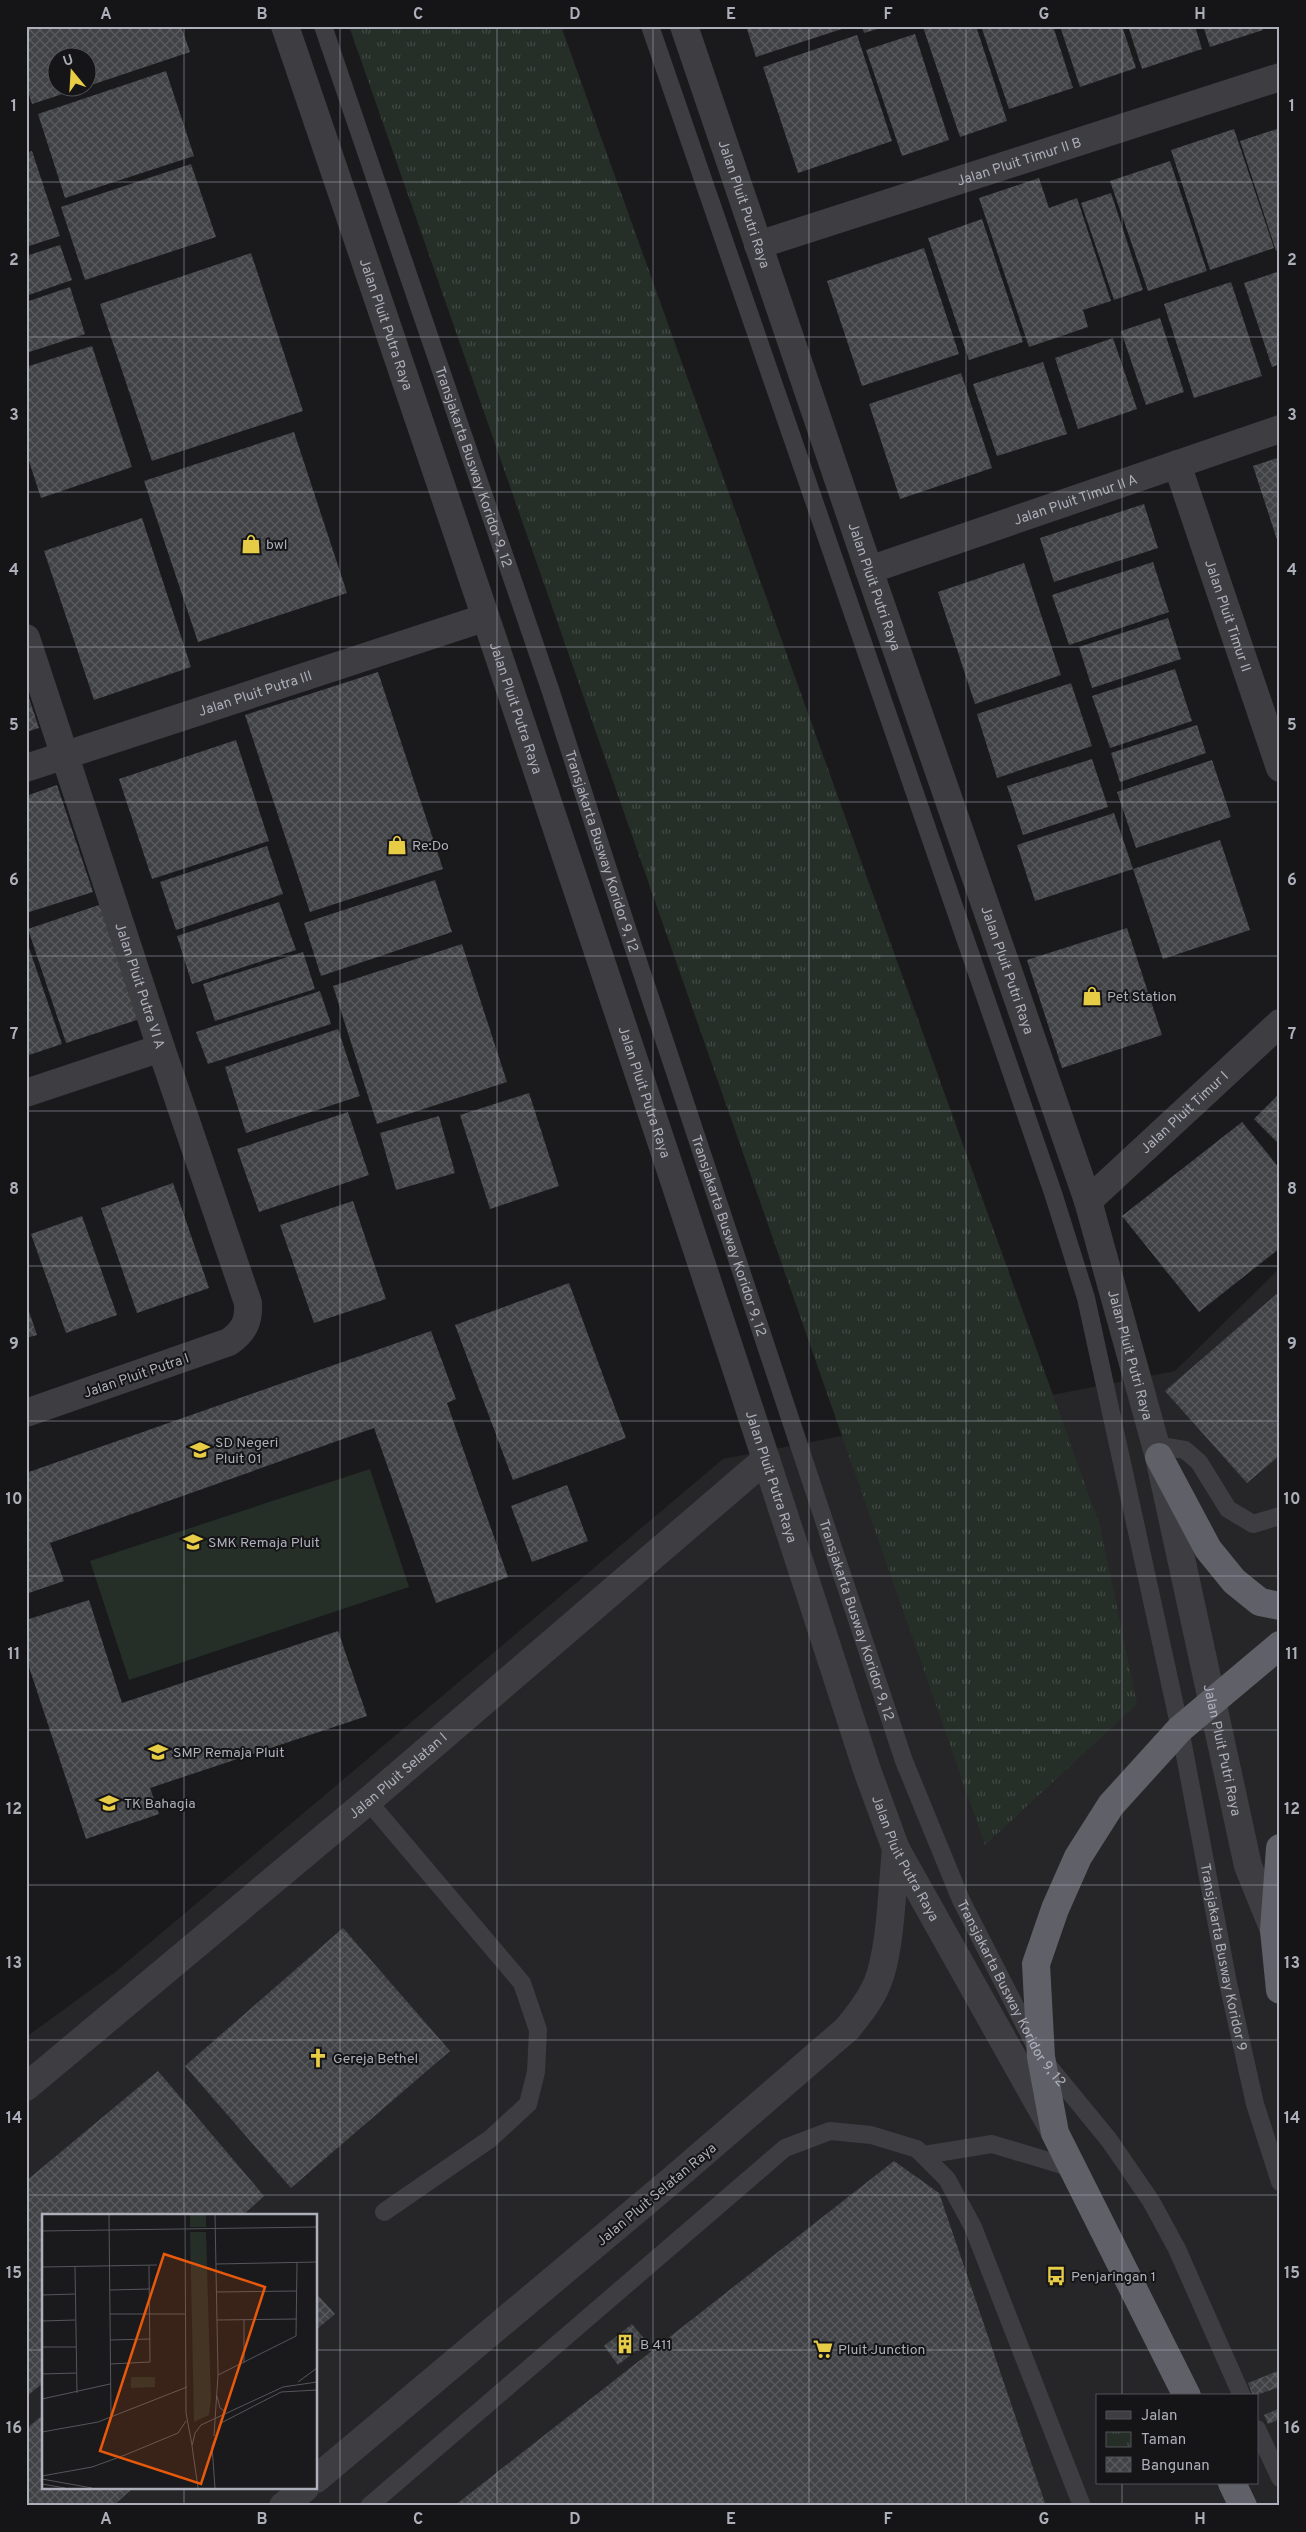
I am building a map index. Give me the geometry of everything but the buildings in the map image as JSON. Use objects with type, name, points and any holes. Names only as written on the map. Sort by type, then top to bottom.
[{"type":"highway","points":[[1157,1451],[1208,1549],[1234,1581],[1256,1599],[1260,1602],[1280,1606]]},
{"type":"highway","points":[[1186,2394],[1055,2133],[1041,2056],[1036,1964],[1055,1909],[1078,1857],[1111,1805],[1180,1729],[1213,1704],[1280,1645]]},
{"type":"highway","points":[[1280,1848],[1274,1930],[1280,1990]]},
{"type":"highway","points":[[1232,2484],[1243,2506]]},
{"type":"street","name":"Jalan Pluit Putra Raya","points":[[285,26],[484,618],[579,893],[867,1770],[896,1849],[1055,2133]]},
{"type":"street","name":"Jalan Pluit Putri Raya","points":[[684,26],[869,570],[1088,1201],[1157,1451],[1248,1866],[1274,1930]]},
{"type":"street","name":"Jalan Pluit Timur II B","points":[[758,245],[1280,77]]},
{"type":"street","name":"Jalan Pluit Timur II A","points":[[869,570],[1280,429]]},
{"type":"street","name":"Jalan Pluit Timur II","points":[[1177,464],[1280,768]]},
{"type":"street","name":"Jalan Pluit Putra III","points":[[26,768],[484,618]]},
{"type":"street","name":"Jalan Pluit Putra VI A","points":[[26,638],[161,1048],[248,1303],[249,1314],[242,1332]]},
{"type":"street","name":"Jalan Pluit Timur I","points":[[1088,1201],[1280,1023]]},
{"type":"street","points":[[26,1093],[161,1048]]},
{"type":"street","name":"Jalan Pluit Putra I","points":[[26,1413],[215,1348],[242,1332]]},
{"type":"street","name":"Jalan Pluit Selatan I","points":[[26,2087],[368,1801],[766,1459]]},
{"type":"street","name":"Jalan Pluit Selatan Raya","points":[[318,2477],[678,2175],[847,2029],[863,2009],[877,1983],[884,1953],[896,1849]]},
{"type":"street","points":[[283,2506],[303,2490]]},
{"type":"lane","name":"Transjakarta Busway Koridor 9, 12","points":[[323,26],[547,679],[629,935],[904,1761],[961,1900],[1041,2056],[1109,2140],[1151,2201],[1177,2249],[1241,2394]]},
{"type":"lane","points":[[650,26],[1065,1231],[1086,1298],[1180,1729]]},
{"type":"lane","points":[[1157,1451],[1185,1450],[1199,1462],[1228,1509],[1253,1524],[1280,1516]]},
{"type":"lane","name":"Transjakarta Busway Koridor 9","points":[[1180,1729],[1230,1993],[1255,2104],[1280,2182]]},
{"type":"lane","points":[[368,1801],[522,1983],[538,2030],[536,2072],[528,2104],[490,2139],[384,2212]]},
{"type":"lane","points":[[369,2506],[785,2148],[830,2132],[871,2135],[917,2149],[947,2179],[973,2227],[1082,2506]]},
{"type":"lane","points":[[924,2155],[992,2144],[1072,2168]]},
{"type":"lane","points":[[1258,2431],[1280,2478]]},
{"type":"shaded area","points":[[1280,1268],[1280,2506],[26,2506],[26,2037],[114,1973],[723,1459],[1175,1371]]},
{"type":"green space","points":[[349,26],[561,26],[1100,1526],[1137,1704],[985,1845]]},
{"type":"green space","points":[[370,1469],[409,1587],[129,1680],[90,1561]]},
{"type":"place","name":"bwl","points":[[251,544]]},
{"type":"place","name":"Re:Do","points":[[397,845]]},
{"type":"place","name":"Pet Station","points":[[1092,996]]},
{"type":"place","name":"SD Negeri Pluit 01","points":[[200,1450]]},
{"type":"place","name":"SMK Remaja Pluit","points":[[193,1542]]},
{"type":"place","name":"SMP Remaja Pluit","points":[[158,1752]]},
{"type":"place","name":"TK Bahagia","points":[[109,1803]]},
{"type":"place","name":"Gereja Bethel","points":[[318,2058]]},
{"type":"place","name":"Penjaringan 1","points":[[1056,2276]]},
{"type":"place","name":"B 411","points":[[625,2344]]},
{"type":"place","name":"Pluit Junction","points":[[823,2349]]}]
